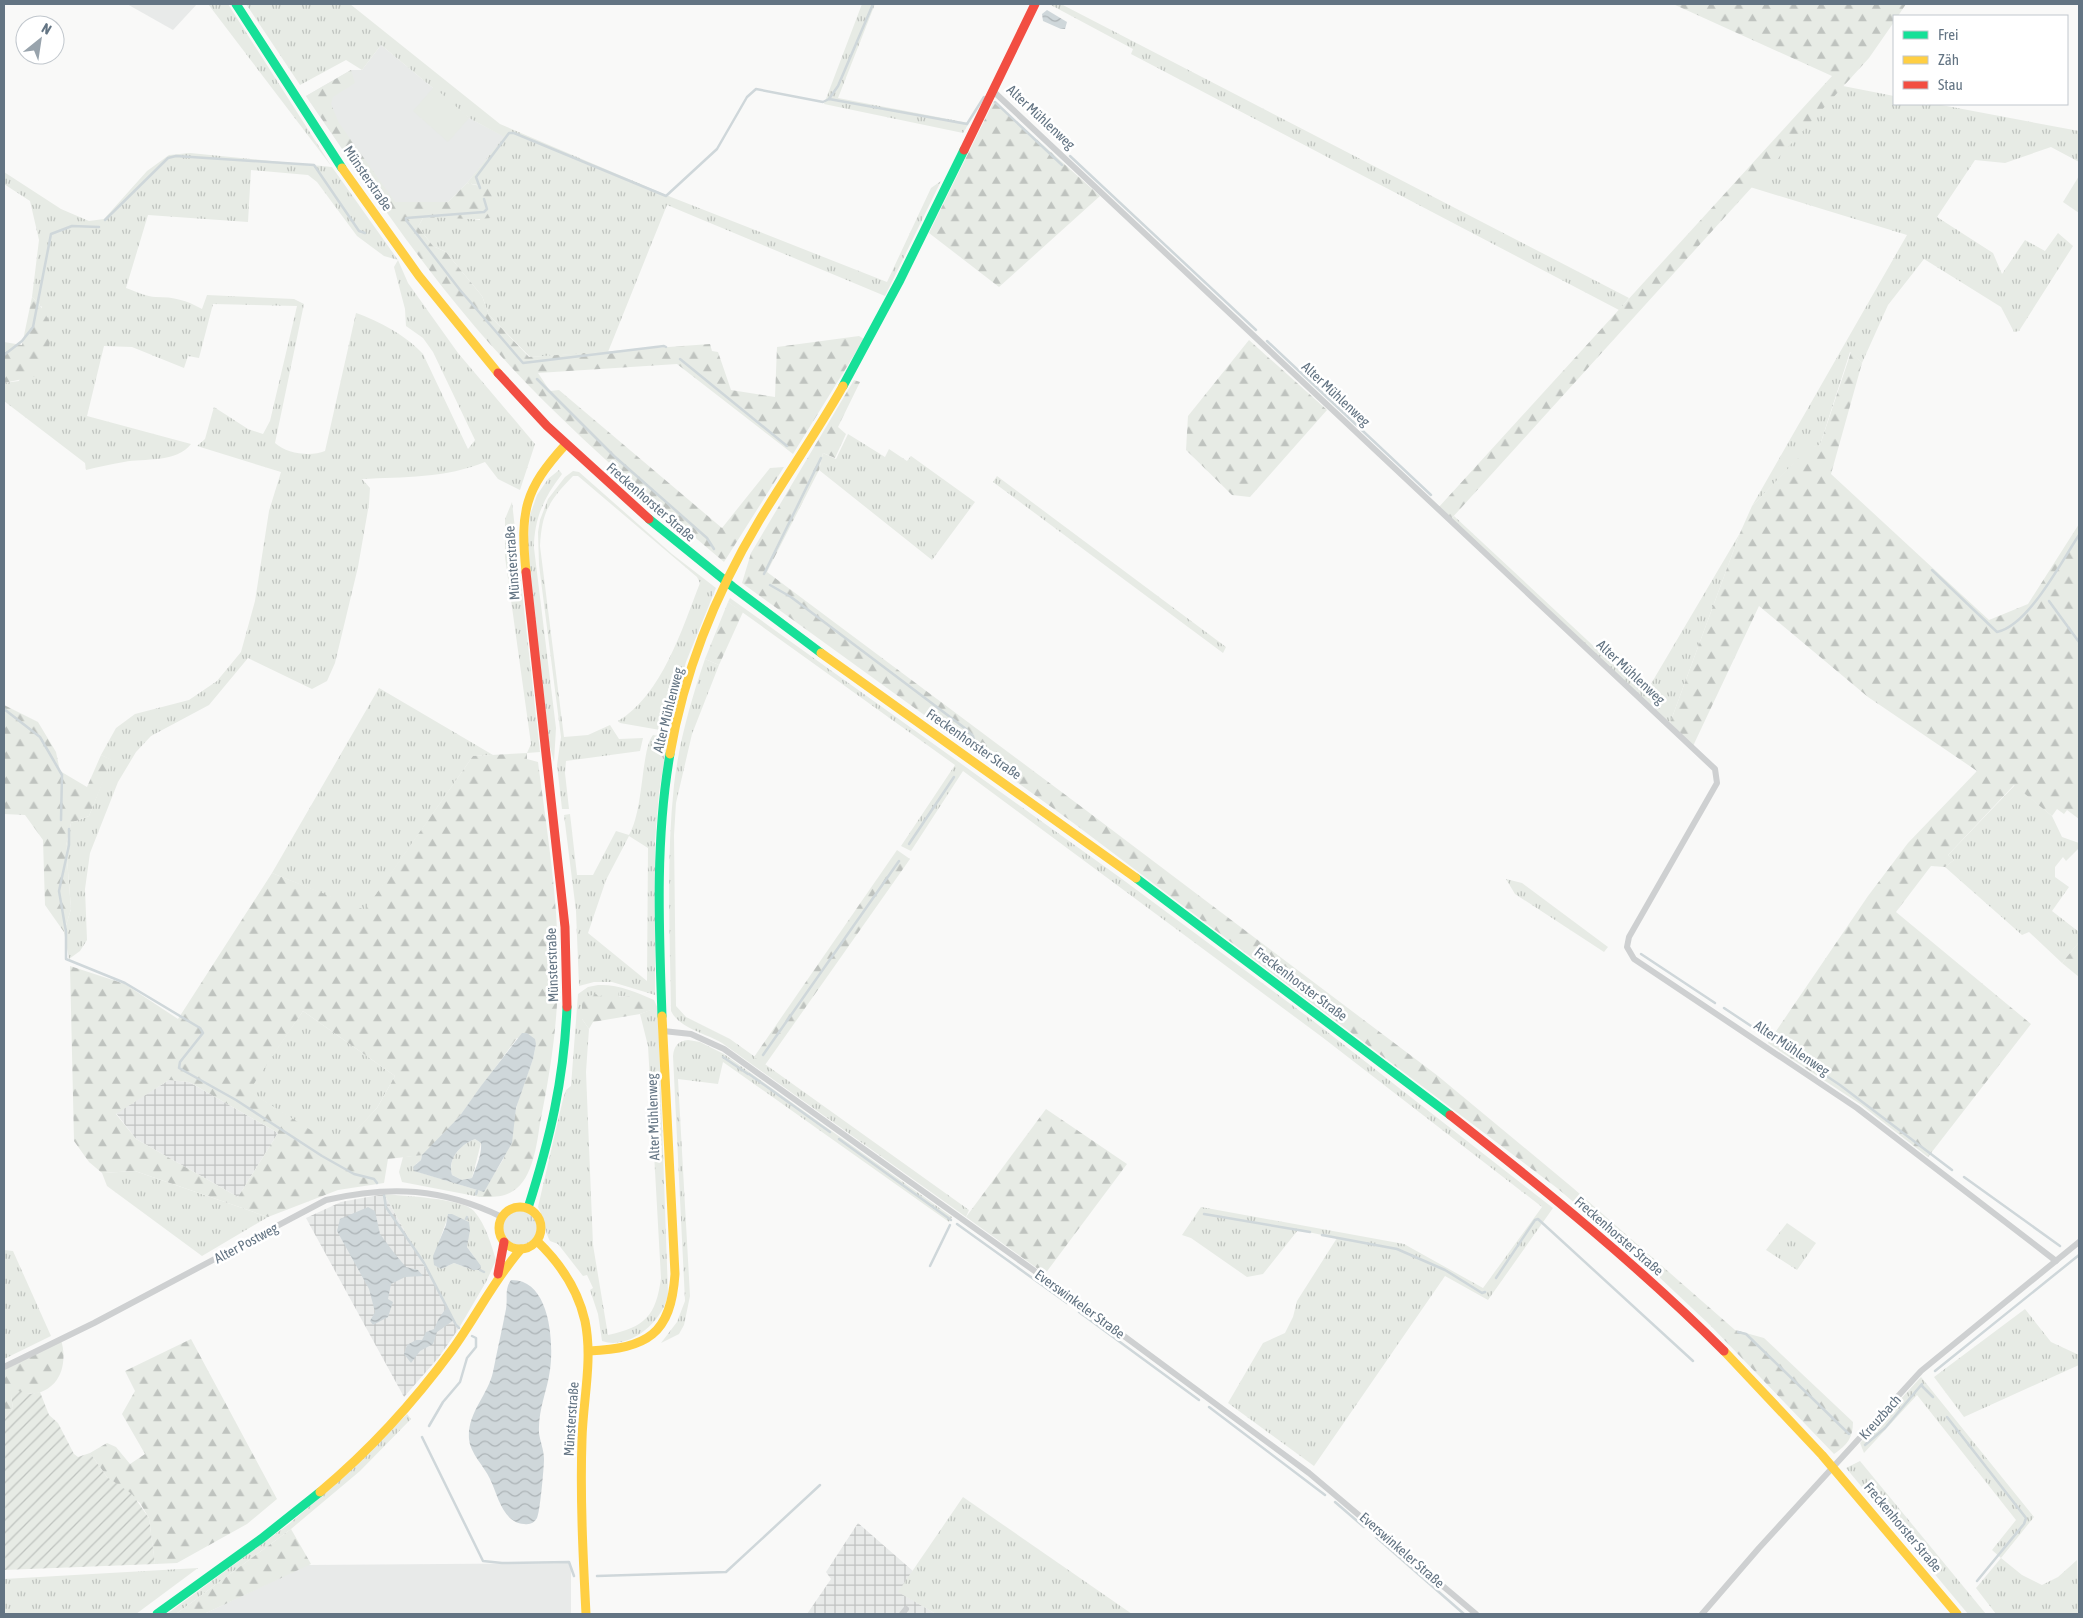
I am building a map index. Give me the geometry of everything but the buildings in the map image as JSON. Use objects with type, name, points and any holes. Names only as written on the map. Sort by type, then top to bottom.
[{"type":"main road","name":"Münsterstraße","points":[[236,4],[359,191],[454,322],[510,388],[566,444],[541,472],[532,486],[523,516],[522,533],[565,927],[568,994],[565,1049],[557,1105],[545,1154],[528,1208]]},
{"type":"main road","name":"Alter Mühlenweg","points":[[588,1351],[627,1348],[648,1338],[663,1325],[674,1301],[675,1274],[663,1032],[660,869],[666,779],[684,694],[716,606],[738,561],[759,522],[816,434],[856,364],[1035,4]]},
{"type":"main road","name":"Freckenhorster Straße","points":[[566,444],[656,526],[736,591],[1067,827],[1232,949],[1414,1088],[1551,1196],[1680,1309],[1756,1384],[1842,1477],[1957,1614]]},
{"type":"main road","points":[[157,1614],[268,1533],[360,1456],[406,1408],[441,1365],[473,1319],[498,1277],[521,1249],[537,1241],[540,1235],[541,1222],[534,1211],[528,1208],[514,1208],[502,1216],[499,1229],[504,1242],[509,1246],[521,1249]]},
{"type":"main road","name":"Münsterstraße","points":[[537,1241],[553,1257],[577,1296],[585,1323],[588,1351],[583,1412],[582,1474],[586,1614]]},
{"type":"main road","points":[[498,1277],[504,1242]]},
{"type":"street","name":"Alter Mühlenweg","points":[[992,90],[1715,769],[1717,784],[1629,937],[1627,947],[1634,959],[1857,1108],[2056,1261]]},
{"type":"street","name":"Everswinkeler Straße","points":[[663,1032],[691,1034],[724,1049],[1039,1274],[1309,1473],[1476,1614]]},
{"type":"street","name":"Alter Postweg","points":[[4,1367],[94,1323],[326,1200],[370,1191],[428,1192],[462,1199],[502,1216]]},
{"type":"street","name":"Kreuzbach","points":[[1702,1614],[1759,1548],[1921,1371],[2079,1242]]},
{"type":"shaded area","points":[[127,4],[197,4],[173,30]]},
{"type":"shaded area","points":[[381,45],[469,118],[505,137],[467,183],[448,202],[379,203],[306,96],[351,70],[362,70]]},
{"type":"shaded area","points":[[169,1080],[189,1082],[278,1133],[238,1197],[136,1139],[116,1113]]},
{"type":"shaded area","points":[[384,1194],[459,1328],[439,1357],[404,1397],[306,1218],[341,1202]]},
{"type":"shaded area","points":[[858,1523],[913,1571],[899,1592],[936,1614],[807,1614],[831,1579],[826,1572]]},
{"type":"shaded area","points":[[571,1563],[571,1614],[204,1614],[307,1565]]},
{"type":"green space","points":[[208,4],[228,4],[332,167]]},
{"type":"green space","points":[[246,4],[350,4],[500,124],[671,197],[887,282],[931,188],[941,181],[885,296],[667,205],[608,352],[530,357],[489,315],[482,296],[446,252],[433,246],[418,227],[423,218],[445,216],[480,220],[478,185],[467,183],[504,137],[469,118],[381,45],[362,70],[346,60],[300,85]]},
{"type":"green space","points":[[862,4],[875,4],[838,98],[969,123],[963,133],[824,104]]},
{"type":"green space","points":[[1049,4],[1061,4],[1629,298],[1619,310],[1131,54],[1133,49]]},
{"type":"green space","points":[[1673,4],[1906,4],[1899,15],[1893,15],[1893,23],[1869,58],[1451,519],[1438,508],[1832,76]]},
{"type":"green space","points":[[351,70],[355,83],[333,97],[331,104],[339,123],[395,202],[448,202],[467,183],[489,188],[496,207],[496,217],[478,219],[423,218],[418,227],[433,246],[446,252],[482,296],[489,315],[529,357],[710,344],[712,351],[718,352],[731,390],[775,397],[777,347],[859,336],[864,339],[793,454],[677,364],[538,373],[550,391],[559,390],[722,528],[770,468],[784,467],[724,562],[625,477],[561,418],[500,355],[427,268],[306,96]]},
{"type":"green space","points":[[1843,86],[1893,96],[1893,105],[1941,105],[2079,131],[2079,162],[2051,147],[2005,163],[1975,160],[1937,217],[1993,253],[2002,274],[2025,240],[2045,251],[2058,233],[2073,246],[2019,331],[2014,332],[2001,307],[1924,259],[1888,305],[1862,363],[1850,352],[1820,445],[1808,449],[1752,506],[1907,235],[1750,187]]},
{"type":"green space","points":[[434,87],[469,118],[448,142],[413,111]]},
{"type":"green space","points":[[994,101],[1100,196],[999,287],[929,233]]},
{"type":"green space","points":[[190,153],[332,167],[398,260],[408,283],[458,353],[535,444],[520,490],[498,479],[485,462],[440,474],[362,479],[370,488],[369,504],[358,567],[335,663],[327,681],[312,689],[248,658],[209,705],[151,736],[136,752],[118,782],[90,853],[85,889],[87,940],[80,951],[69,959],[64,932],[71,909],[66,846],[71,823],[89,816],[111,760],[101,755],[116,728],[135,714],[189,700],[217,681],[241,652],[255,601],[269,511],[281,472],[197,446],[205,439],[214,407],[248,429],[263,434],[270,421],[297,306],[213,304],[199,358],[188,356],[184,368],[132,347],[104,346],[87,416],[191,444],[185,450],[169,457],[124,462],[86,470],[85,463],[4,401],[4,383],[19,381],[42,307],[32,297],[39,240],[30,201],[4,184],[4,172],[61,209],[89,221],[104,219],[147,171],[169,155]],"holes":[[[251,170],[308,175],[317,182],[357,236],[384,256],[398,260],[394,267],[405,309],[406,326],[423,338],[433,352],[475,440],[468,449],[423,354],[409,341],[392,330],[356,313],[325,451],[306,454],[286,450],[275,443],[304,304],[294,299],[207,295],[202,309],[191,303],[169,298],[152,297],[126,288],[148,215],[248,222]]]},
{"type":"green space","points":[[2079,176],[2079,213],[2063,202]]},
{"type":"green space","points":[[32,297],[41,307],[50,325],[51,335],[47,354],[37,376],[4,383],[4,342],[22,345]]},
{"type":"green space","points":[[1249,340],[1327,410],[1250,497],[1232,495],[1186,450],[1188,416]]},
{"type":"green space","points":[[1851,352],[1862,363],[1831,474],[1989,620],[2028,604],[2079,524],[2079,819],[2067,810],[2064,814],[2057,809],[2052,816],[2014,785],[1948,855],[1954,860],[1945,867],[1931,866],[1896,912],[2031,1024],[1928,1157],[1860,1104],[1768,1043],[1868,896],[1908,843],[1977,771],[1868,697],[1759,606],[1693,746],[1670,723],[1740,533],[1752,506],[1808,448],[1820,445]]},
{"type":"green space","points":[[854,380],[860,382],[838,427],[846,434],[835,458],[823,453],[819,470],[767,572],[1438,1076],[1573,1188],[1735,1330],[1764,1338],[1853,1422],[1850,1437],[1842,1447],[1834,1454],[1710,1325],[1641,1260],[1557,1188],[1072,822],[742,583],[751,553]]},
{"type":"green space","points":[[848,434],[885,457],[889,449],[907,461],[911,456],[975,502],[932,560],[819,470],[823,453],[836,459]]},
{"type":"green space","points":[[559,470],[562,474],[550,491],[541,509],[534,537],[556,728],[554,762],[549,743],[527,553],[530,515],[537,495],[548,479]]},
{"type":"green space","points":[[573,471],[579,472],[672,554],[716,588],[686,662],[669,726],[660,730],[620,723],[618,721],[647,695],[659,678],[678,640],[700,583],[697,577],[578,476],[573,476],[548,507],[540,546],[564,737],[588,735],[610,725],[619,739],[643,738],[640,751],[566,761],[565,773],[569,809],[562,809],[557,765],[561,737],[539,565],[538,532],[540,520],[548,499],[565,477]]},
{"type":"green space","points":[[997,476],[1226,647],[1223,653],[993,482]]},
{"type":"green space","points":[[512,502],[540,752],[527,753],[531,744],[505,557],[505,519]]},
{"type":"green space","points":[[1454,516],[1645,694],[1740,533],[1670,723],[1451,519]]},
{"type":"green space","points":[[730,598],[1122,879],[1312,1020],[1553,1208],[1488,1300],[1445,1276],[1314,1466],[1228,1403],[1263,1343],[1285,1333],[1293,1317],[1297,1301],[1337,1238],[1298,1230],[1263,1274],[1247,1277],[1191,1238],[1182,1235],[1201,1207],[1404,1244],[1483,1288],[1542,1207],[1322,1037],[963,771],[911,851],[901,846],[955,765],[728,602]]},
{"type":"green space","points":[[728,602],[743,612],[719,665],[705,659]]},
{"type":"green space","points":[[705,659],[719,665],[692,734],[676,803],[674,835],[676,1006],[686,1017],[730,1039],[969,1210],[966,1217],[722,1043],[680,1022],[671,1011],[669,870],[674,785],[686,721]]},
{"type":"green space","points":[[379,688],[493,755],[473,756],[365,911],[272,873]]},
{"type":"green space","points":[[4,705],[38,722],[56,752],[60,771],[87,787],[101,755],[112,760],[89,816],[71,823],[66,846],[71,909],[64,932],[45,905],[43,840],[25,815],[4,814]]},
{"type":"green space","points":[[653,735],[665,737],[667,744],[659,793],[655,841],[655,995],[612,982],[594,982],[579,986],[576,911],[564,815],[570,814],[577,875],[593,875],[616,831],[629,835],[634,824],[649,742]],"holes":[[[629,836],[648,848],[647,981],[588,933],[606,880]]]},
{"type":"green space","points":[[527,753],[527,759],[538,762],[552,868],[558,947],[558,992],[555,1030],[533,1160],[520,1185],[505,1195],[480,1197],[504,1158],[519,1097],[533,1059],[536,1044],[517,1038],[459,1117],[423,1155],[388,1159],[384,1183],[338,1190],[268,1217],[135,1171],[102,1173],[89,1162],[74,1141],[70,966],[125,984],[178,1019],[272,873],[365,910],[473,756]],"holes":[[[303,1011],[395,1076],[377,1108],[339,1148],[249,1091]],[[169,1080],[189,1082],[278,1133],[238,1197],[136,1139],[116,1114]]]},
{"type":"green space","points":[[2015,785],[2052,816],[2062,837],[2079,843],[2079,848],[2066,861],[2063,857],[2055,867],[2055,877],[2069,887],[2052,911],[2079,932],[2079,942],[2062,963],[2029,932],[2022,935],[1945,867],[1954,860],[1948,855]]},
{"type":"green space","points":[[897,850],[910,859],[765,1065],[754,1057]]},
{"type":"green space","points":[[1506,879],[1522,883],[1608,947],[1604,952],[1515,894]]},
{"type":"green space","points":[[2079,942],[2079,977],[2062,963]]},
{"type":"green space","points":[[605,985],[627,989],[654,1000],[658,1009],[668,1294],[660,1314],[653,1323],[644,1331],[624,1342],[613,1343],[602,1341],[598,1314],[590,1290],[593,1288],[587,1275],[583,1276],[558,1244],[550,1241],[538,1207],[563,1099],[566,1090],[571,1086],[578,994],[588,987]],"holes":[[[630,996],[653,1009],[640,1014],[648,1046],[661,1278],[656,1302],[646,1318],[631,1328],[608,1335],[593,1245],[586,1072],[589,1029],[582,1019],[582,999]]]},
{"type":"green space","points":[[610,990],[618,992],[619,997],[630,996],[649,999],[654,1009],[640,1014],[593,1022],[589,1029],[582,1019],[582,998],[596,994],[599,997]]},
{"type":"green space","points":[[303,1011],[395,1076],[377,1108],[339,1149],[248,1091]]},
{"type":"green space","points":[[688,1040],[700,1042],[724,1054],[952,1217],[949,1222],[723,1062],[718,1084],[678,1079],[690,1296],[684,1325],[679,1334],[661,1343],[677,1322],[685,1301],[673,1056],[677,1045]]},
{"type":"green space","points":[[1046,1109],[1127,1164],[1045,1274],[966,1217]]},
{"type":"green space","points":[[475,1139],[481,1143],[472,1178],[462,1180],[452,1175],[453,1158],[460,1148]]},
{"type":"green space","points":[[422,1155],[421,1160],[416,1164],[415,1171],[484,1192],[480,1197],[402,1182],[399,1172],[403,1157]]},
{"type":"green space","points":[[135,1171],[268,1217],[202,1256],[107,1186],[102,1173]]},
{"type":"green space","points":[[384,1194],[432,1198],[458,1203],[474,1211],[482,1222],[496,1260],[486,1282],[459,1328]],"holes":[[[449,1214],[469,1222],[467,1247],[476,1259],[473,1270],[454,1263],[441,1269],[440,1239]]]},
{"type":"green space","points":[[520,1211],[532,1216],[537,1228],[532,1240],[520,1245],[508,1240],[503,1228],[508,1216]]},
{"type":"green space","points":[[1787,1223],[1816,1243],[1797,1270],[1766,1250]]},
{"type":"green space","points":[[4,1250],[13,1251],[51,1336],[4,1359]]},
{"type":"green space","points":[[2025,1309],[2051,1342],[2079,1355],[2079,1365],[1964,1417],[1934,1377]]},
{"type":"green space","points":[[191,1339],[277,1499],[247,1524],[177,1563],[155,1564],[149,1518],[140,1503],[107,1477],[90,1453],[107,1443],[116,1447],[130,1464],[145,1454],[122,1414],[135,1391],[125,1371]]},
{"type":"green space","points":[[61,1340],[64,1355],[59,1377],[41,1392],[11,1396],[13,1408],[4,1420],[4,1370]]},
{"type":"green space","points":[[1921,1377],[2034,1517],[2001,1558],[1992,1550],[2016,1520],[1917,1395],[1864,1453],[1860,1443]]},
{"type":"green space","points":[[14,1390],[31,1394],[40,1392],[49,1415],[58,1423],[74,1454],[78,1457],[90,1453],[107,1477],[132,1494],[149,1518],[155,1564],[4,1570],[4,1420],[13,1408],[11,1396]]},
{"type":"green space","points":[[407,1414],[411,1419],[360,1471],[291,1529],[176,1614],[167,1614],[289,1524],[345,1476]]},
{"type":"green space","points":[[1860,1461],[1986,1614],[1968,1614],[1846,1468]]},
{"type":"green space","points":[[963,1497],[1132,1614],[936,1614],[898,1592]]},
{"type":"green space","points":[[291,1529],[311,1564],[204,1614],[176,1614]]},
{"type":"green space","points":[[2001,1558],[2022,1575],[2042,1585],[2058,1577],[2077,1560],[2079,1614],[1996,1614],[1976,1588]]},
{"type":"green space","points":[[198,1568],[136,1614],[4,1614],[4,1579]]},
{"type":"water","points":[[1047,10],[1067,22],[1065,29],[1043,21],[1042,14]]},
{"type":"water","points":[[522,1033],[527,1033],[535,1039],[533,1059],[516,1108],[512,1143],[484,1192],[414,1171],[413,1167],[421,1160],[422,1155],[459,1117]],"holes":[[[475,1139],[481,1143],[480,1156],[472,1178],[462,1180],[452,1175],[453,1158],[460,1148]]]},
{"type":"water","points":[[368,1207],[375,1211],[380,1234],[395,1254],[406,1267],[418,1270],[423,1276],[405,1277],[391,1284],[388,1299],[393,1302],[388,1317],[373,1325],[370,1321],[375,1312],[369,1289],[337,1231],[340,1219]]},
{"type":"water","points":[[448,1214],[469,1222],[470,1230],[467,1247],[481,1266],[480,1270],[473,1270],[454,1263],[441,1269],[434,1265],[433,1256],[446,1225]]},
{"type":"water","points":[[511,1280],[524,1282],[534,1290],[542,1301],[550,1329],[550,1370],[539,1424],[544,1459],[541,1499],[537,1518],[528,1524],[517,1522],[506,1513],[493,1485],[472,1449],[469,1439],[469,1430],[474,1412],[487,1389],[493,1372],[506,1309],[507,1290]]},
{"type":"water","points":[[447,1307],[454,1320],[437,1332],[433,1344],[420,1351],[411,1363],[404,1354],[407,1345],[416,1340],[422,1340],[426,1332],[434,1329]]},
{"type":"waterway","points":[[829,99],[838,86],[873,4]]},
{"type":"waterway","points":[[480,188],[476,177],[509,133],[514,133],[666,196],[717,149],[747,97],[756,89],[823,102],[829,99],[967,124],[984,97]]},
{"type":"waterway","points":[[995,102],[1062,165]]},
{"type":"waterway","points":[[105,220],[168,158],[176,156],[314,165],[359,231],[365,233]]},
{"type":"waterway","points":[[1070,156],[1256,330]]},
{"type":"waterway","points":[[484,199],[487,209],[484,212],[406,218],[406,220],[460,290],[523,363],[666,347]]},
{"type":"waterway","points":[[4,355],[22,341],[33,327],[51,234],[72,226],[99,227]]},
{"type":"waterway","points":[[1267,341],[1431,495]]},
{"type":"waterway","points":[[680,359],[787,446]]},
{"type":"waterway","points":[[537,379],[614,456],[707,538],[714,549]]},
{"type":"waterway","points":[[764,574],[821,458]]},
{"type":"waterway","points":[[1932,570],[1997,632],[2009,627],[2021,618],[2032,605],[2054,576],[2079,535]]},
{"type":"waterway","points":[[770,585],[791,597],[966,729],[973,736],[975,743]]},
{"type":"waterway","points":[[2049,601],[2079,642]]},
{"type":"waterway","points":[[4,709],[40,737],[62,775],[61,820]]},
{"type":"waterway","points":[[909,844],[954,777]]},
{"type":"waterway","points":[[69,829],[69,845],[59,891],[66,932],[66,959],[125,983],[200,1028],[203,1033],[180,1062],[179,1068],[236,1100],[322,1156],[354,1174],[374,1179],[377,1183]]},
{"type":"waterway","points":[[763,1055],[899,861]]},
{"type":"waterway","points":[[1641,954],[1715,1003]]},
{"type":"waterway","points":[[1724,1008],[1840,1085],[1952,1170]]},
{"type":"waterway","points":[[723,1057],[748,1074]]},
{"type":"waterway","points":[[749,1074],[830,1132]]},
{"type":"waterway","points":[[839,1139],[951,1220]]},
{"type":"waterway","points":[[1964,1177],[2060,1246]]},
{"type":"waterway","points":[[384,1195],[386,1207],[424,1263],[459,1328]]},
{"type":"waterway","points":[[1204,1214],[1310,1232]]},
{"type":"waterway","points":[[1496,1278],[1535,1220],[1538,1219],[1693,1361]]},
{"type":"waterway","points":[[957,1224],[1067,1303]]},
{"type":"waterway","points":[[930,1266],[950,1225]]},
{"type":"waterway","points":[[1322,1235],[1397,1249],[1445,1270],[1482,1293],[1485,1292]]},
{"type":"waterway","points":[[1935,1371],[2079,1255]]},
{"type":"waterway","points":[[480,1270],[484,1272]]},
{"type":"waterway","points":[[1079,1312],[1199,1400]]},
{"type":"waterway","points":[[1738,1332],[1746,1334],[1849,1434]]},
{"type":"waterway","points":[[429,1426],[443,1402],[460,1382],[467,1358],[476,1347],[476,1338],[472,1336]]},
{"type":"waterway","points":[[1865,1445],[1885,1428],[1922,1384],[1933,1397]]},
{"type":"waterway","points":[[1209,1407],[1325,1495]]},
{"type":"waterway","points":[[1947,1417],[2026,1518],[2024,1524],[1977,1581]]},
{"type":"waterway","points":[[422,1437],[483,1561],[502,1563],[569,1562],[574,1576]]},
{"type":"waterway","points":[[597,1576],[726,1572],[820,1485]]},
{"type":"waterway","points":[[1335,1502],[1364,1527]]},
{"type":"waterway","points":[[1376,1537],[1464,1614]]},
{"type":"traffic: fast","points":[[236,4],[342,168]]},
{"type":"traffic: fast","points":[[843,386],[900,280],[964,150]]},
{"type":"traffic: fast","points":[[649,519],[733,587],[821,653]]},
{"type":"traffic: fast","points":[[662,1016],[659,918],[660,852],[665,786],[670,754]]},
{"type":"traffic: fast","points":[[1136,878],[1450,1115]]},
{"type":"traffic: fast","points":[[528,1208],[555,1109],[563,1060],[567,1007]]},
{"type":"traffic: fast","points":[[157,1614],[261,1539],[320,1492]]},
{"type":"traffic: slow","points":[[342,168],[419,276],[498,373]]},
{"type":"traffic: slow","points":[[670,754],[676,723],[693,663],[729,576],[759,521],[843,386]]},
{"type":"traffic: slow","points":[[526,572],[524,533],[528,502],[541,475],[566,444]]},
{"type":"traffic: slow","points":[[821,653],[1136,878]]},
{"type":"traffic: slow","points":[[589,1351],[626,1346],[641,1341],[652,1334],[661,1324],[673,1295],[675,1274],[662,1016]]},
{"type":"traffic: slow","points":[[516,1207],[524,1207],[535,1213],[541,1228],[535,1243],[524,1249],[516,1249],[505,1243],[499,1232],[499,1224],[505,1213],[516,1207]]},
{"type":"traffic: slow","points":[[537,1241],[553,1258],[573,1288],[582,1310],[587,1336],[588,1365],[581,1461],[586,1614]]},
{"type":"traffic: slow","points":[[320,1492],[374,1442],[422,1388],[452,1350],[502,1273],[521,1249]]},
{"type":"traffic: slow","points":[[1724,1351],[1822,1455],[1957,1614]]},
{"type":"traffic: jam","points":[[964,150],[1035,4]]},
{"type":"traffic: jam","points":[[498,373],[547,426],[649,519]]},
{"type":"traffic: jam","points":[[526,572],[565,927],[567,1007]]},
{"type":"traffic: jam","points":[[1450,1115],[1521,1171],[1625,1258],[1724,1351]]},
{"type":"traffic: jam","points":[[498,1274],[504,1242]]}]
